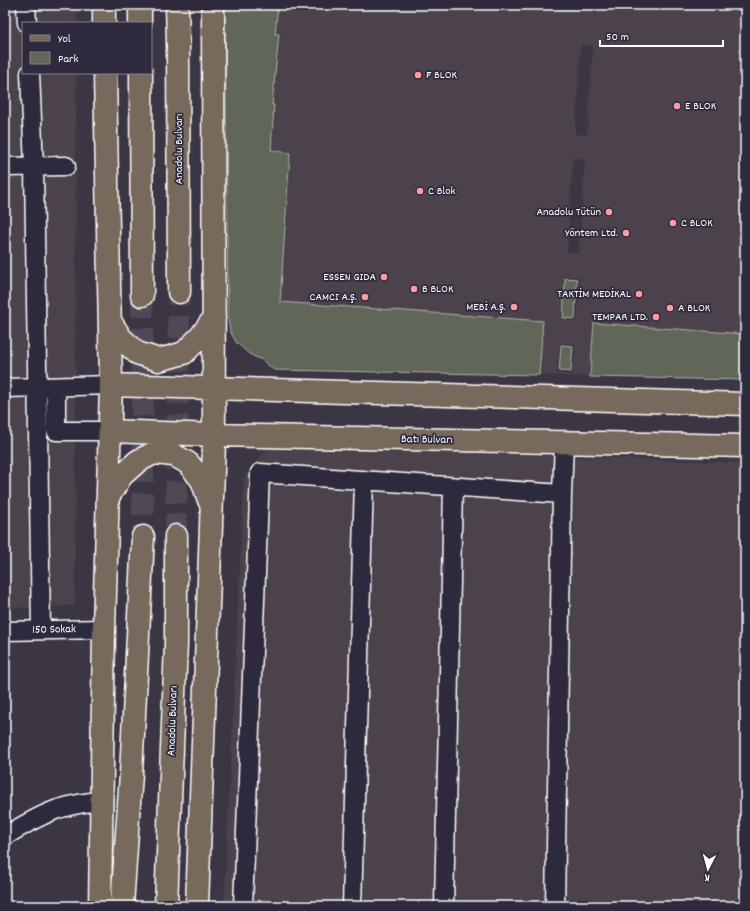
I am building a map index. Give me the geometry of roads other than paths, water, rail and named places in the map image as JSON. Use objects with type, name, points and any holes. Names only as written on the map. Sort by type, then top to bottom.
[{"type":"main road","points":[[104,5],[104,22]]},
{"type":"main road","points":[[140,5],[140,22]]},
{"type":"main road","name":"Anadolu Bulvarı","points":[[177,5],[179,292]]},
{"type":"main road","points":[[198,906],[214,435],[213,5]]},
{"type":"main road","points":[[100,906],[104,629],[111,385],[105,74]]},
{"type":"main road","points":[[141,74],[142,294]]},
{"type":"main road","points":[[110,322],[121,338],[137,353],[159,360],[184,353],[201,336],[214,318]]},
{"type":"main road","points":[[111,385],[745,404]]},
{"type":"main road","name":"Batı Bulvarı","points":[[110,431],[214,435],[745,446]]},
{"type":"main road","points":[[108,498],[122,475],[138,461],[154,453],[174,455],[188,462],[202,480],[212,507]]},
{"type":"main road","name":"Anadolu Bulvarı","points":[[166,906],[176,650],[176,536]]},
{"type":"main road","points":[[122,906],[131,774],[143,537]]},
{"type":"street","points":[[26,5],[27,22]]},
{"type":"street","points":[[30,74],[34,167],[41,630]]},
{"type":"street","points":[[5,167],[66,166]]},
{"type":"street","points":[[5,388],[111,385]]},
{"type":"street","points":[[56,387],[56,431],[110,431]]},
{"type":"street","points":[[556,906],[564,442]]},
{"type":"street","points":[[243,906],[260,473],[562,494]]},
{"type":"street","points":[[352,906],[364,480]]},
{"type":"street","points":[[444,906],[453,486]]},
{"type":"street","name":"150 Sokak","points":[[5,631],[104,629]]},
{"type":"street","points":[[5,836],[40,817],[57,810],[76,804],[101,801]]},
{"type":"tunnel","points":[[176,536],[179,292]]},
{"type":"tunnel","points":[[142,295],[143,537]]},
{"type":"place","name":"F BLOK","points":[[418,75]]},
{"type":"place","name":"E BLOK","points":[[677,106]]},
{"type":"place","name":"C Blok","points":[[420,191]]},
{"type":"place","name":"Anadolu Tütün","points":[[609,212]]},
{"type":"place","name":"C BLOK","points":[[673,223]]},
{"type":"place","name":"Yöntem Ltd.","points":[[626,233]]},
{"type":"place","name":"ESSEN GIDA","points":[[384,277]]},
{"type":"place","name":"B BLOK","points":[[414,289]]},
{"type":"place","name":"TAKTİM MEDİKAL","points":[[639,294]]},
{"type":"place","name":"CAMCI A.Ş.","points":[[365,297]]},
{"type":"place","name":"MEBİ A.Ş.","points":[[514,307]]},
{"type":"place","name":"A BLOK","points":[[670,308]]},
{"type":"place","name":"TEMPAR LTD.","points":[[656,317]]}]
